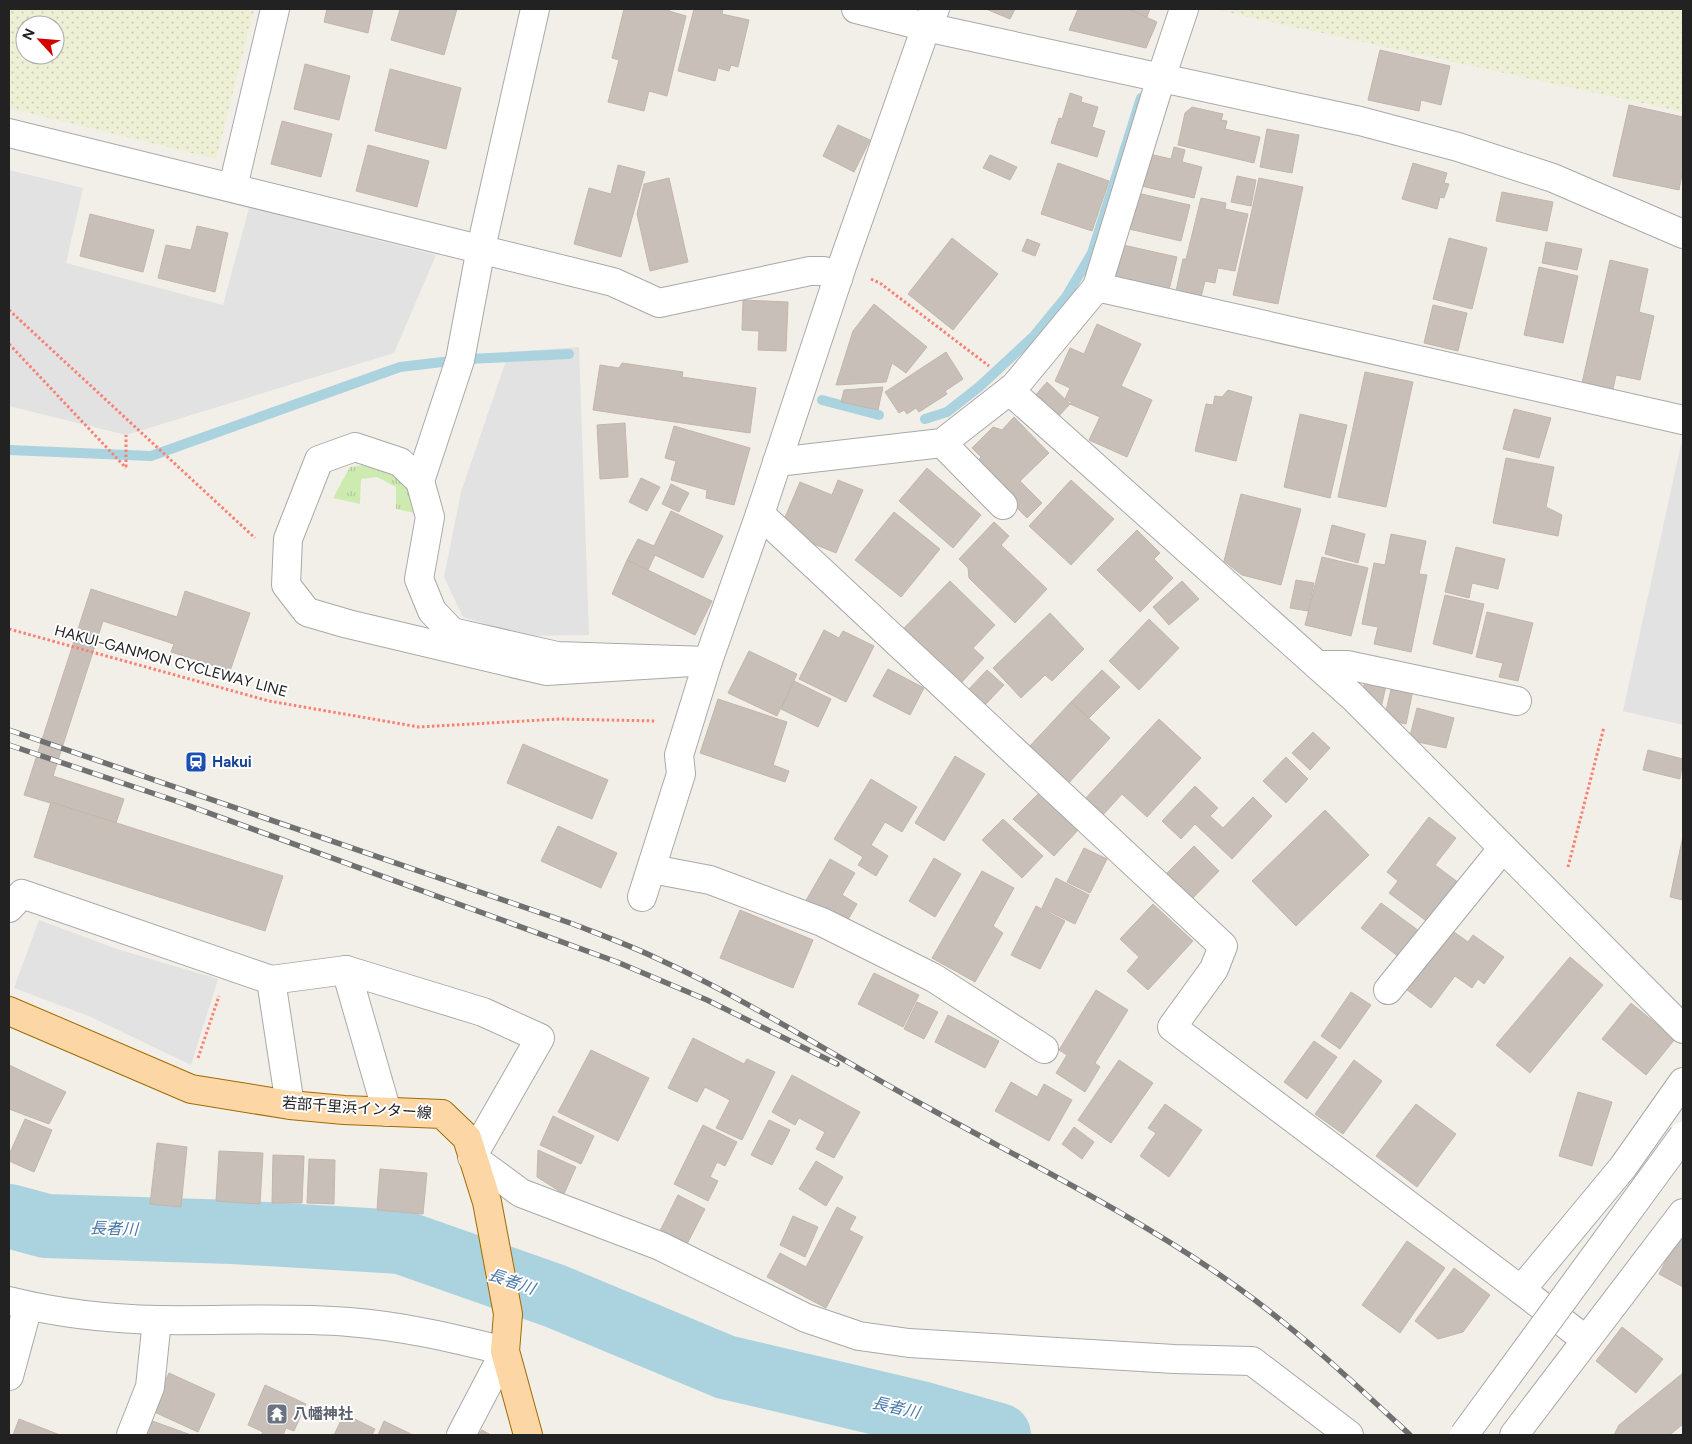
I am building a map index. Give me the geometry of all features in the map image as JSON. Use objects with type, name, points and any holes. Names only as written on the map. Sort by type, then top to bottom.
[{"type":"main road","name":"若部千里浜インター線","points":[[9,1011],[191,1089],[290,1105],[442,1114],[467,1138],[487,1202],[508,1314],[505,1351],[528,1435]]},
{"type":"street","points":[[233,187],[276,9]]},
{"type":"street","points":[[420,481],[460,360],[480,248],[535,9]]},
{"type":"street","points":[[856,9],[931,18],[1161,78],[1360,121],[1458,147],[1553,178],[1683,234]]},
{"type":"street","points":[[777,462],[942,443],[1010,391],[1097,287],[1184,9]]},
{"type":"street","points":[[642,897],[681,774],[679,755],[708,661],[760,514],[840,272],[931,18]]},
{"type":"street","points":[[9,133],[613,282],[659,303],[810,270],[840,272]]},
{"type":"street","points":[[1097,287],[1683,420]]},
{"type":"street","points":[[1010,391],[1353,698],[1683,1029]]},
{"type":"street","points":[[942,443],[1002,504]]},
{"type":"street","points":[[355,447],[400,462],[420,481],[430,516],[419,579],[432,611],[452,632],[557,656],[708,661],[546,671],[348,624],[307,612],[286,585],[288,539],[319,460],[355,447]]},
{"type":"street","points":[[760,514],[1223,946],[1214,969],[1172,1027],[1586,1340]]},
{"type":"street","points":[[1317,665],[1347,665],[1517,700]]},
{"type":"street","points":[[1388,990],[1503,848]]},
{"type":"street","points":[[652,869],[710,880],[822,922],[934,978],[1044,1049]]},
{"type":"street","points":[[9,908],[22,894],[271,980],[346,970],[483,1012],[540,1038],[472,1157],[521,1193],[660,1246],[806,1318],[859,1336],[909,1343],[1174,1359],[1252,1361],[1348,1435]]},
{"type":"street","points":[[346,970],[387,1112]]},
{"type":"street","points":[[271,980],[290,1105]]},
{"type":"street","points":[[1521,1290],[1538,1272],[1623,1166],[1683,1082]]},
{"type":"street","points":[[1464,1435],[1683,1136]]},
{"type":"street","points":[[1514,1435],[1683,1213]]},
{"type":"street","points":[[9,1376],[19,1303],[157,1320],[347,1322],[436,1334],[505,1351],[461,1435]]},
{"type":"street","points":[[131,1435],[150,1387],[157,1320]]},
{"type":"path","points":[[840,272],[880,283],[990,366]]},
{"type":"path","points":[[9,310],[255,538]]},
{"type":"path","points":[[9,344],[126,468],[126,435]]},
{"type":"path","name":"HAKUI-GANMON CYCLEWAY LINE","points":[[9,629],[269,702],[419,727],[559,719],[658,721]]},
{"type":"path","points":[[1558,904],[1604,727]]},
{"type":"path","points":[[195,1067],[220,991]]},
{"type":"green space","points":[[9,9],[254,9],[216,159],[9,108]]},
{"type":"green space","points":[[1212,9],[1683,9],[1683,112]]},
{"type":"green space","points":[[378,463],[412,483],[415,513],[396,509],[396,487],[377,477],[361,479],[360,504],[333,498],[350,467]]},
{"type":"shaded area","points":[[9,170],[83,188],[66,263],[223,305],[249,208],[436,255],[394,353],[126,435],[9,406]]},
{"type":"shaded area","points":[[579,347],[589,635],[525,636],[463,617],[444,577],[461,492],[509,352]]},
{"type":"shaded area","points":[[1681,444],[1683,444],[1683,725],[1623,711]]},
{"type":"shaded area","points":[[39,920],[117,949],[218,979],[191,1065],[91,1017],[14,988]]},
{"type":"building","points":[[327,9],[373,9],[368,33],[324,22]]},
{"type":"building","points":[[400,9],[457,9],[444,55],[391,40]]},
{"type":"building","points":[[624,9],[670,9],[669,11],[686,16],[667,96],[649,91],[644,111],[608,102],[619,60],[612,58]]},
{"type":"building","points":[[694,9],[723,9],[722,14],[749,20],[738,67],[731,65],[729,71],[718,68],[715,81],[678,71]]},
{"type":"building","points":[[986,9],[1015,9],[1010,19]]},
{"type":"building","points":[[1078,9],[1128,9],[1157,22],[1146,48],[1069,30]]},
{"type":"building","points":[[1128,9],[1150,9],[1147,17]]},
{"type":"building","points":[[1380,50],[1450,66],[1441,105],[1421,100],[1419,111],[1368,100]]},
{"type":"building","points":[[305,64],[350,76],[339,120],[294,109]]},
{"type":"building","points":[[390,69],[461,88],[446,149],[375,131]]},
{"type":"building","points":[[1070,93],[1082,97],[1081,102],[1098,107],[1092,127],[1105,131],[1097,157],[1051,143],[1059,118],[1062,119]]},
{"type":"building","points":[[1629,105],[1683,117],[1683,169],[1679,190],[1613,176]]},
{"type":"building","points":[[1192,107],[1223,114],[1221,120],[1227,121],[1225,129],[1260,137],[1254,163],[1178,145],[1185,113]]},
{"type":"building","points":[[282,121],[332,134],[321,177],[271,164]]},
{"type":"building","points":[[838,125],[870,140],[854,172],[823,156]]},
{"type":"building","points":[[1267,129],[1299,135],[1292,173],[1260,167]]},
{"type":"building","points":[[368,145],[429,161],[417,207],[356,191]]},
{"type":"building","points":[[1174,147],[1185,150],[1182,162],[1202,167],[1194,198],[1137,185],[1145,153],[1171,159]]},
{"type":"building","points":[[990,155],[1017,167],[1010,180],[983,168]]},
{"type":"building","points":[[1058,163],[1109,181],[1092,231],[1041,214]]},
{"type":"building","points":[[1413,163],[1447,173],[1444,183],[1449,184],[1444,198],[1440,197],[1437,209],[1402,199]]},
{"type":"building","points":[[618,165],[645,172],[621,257],[574,244],[589,188],[611,194]]},
{"type":"building","points":[[1237,176],[1256,180],[1251,206],[1231,202]]},
{"type":"building","points":[[669,178],[688,262],[650,271],[637,214],[644,184]]},
{"type":"building","points":[[1259,178],[1303,187],[1278,304],[1233,295]]},
{"type":"building","points":[[1502,192],[1553,202],[1547,231],[1496,221]]},
{"type":"building","points":[[1137,193],[1190,205],[1181,241],[1129,229]]},
{"type":"building","points":[[1201,198],[1226,203],[1225,209],[1248,214],[1235,271],[1218,268],[1215,283],[1205,281],[1201,297],[1176,291],[1183,259],[1186,259]]},
{"type":"building","points":[[90,214],[154,230],[143,272],[80,256]]},
{"type":"building","points":[[197,226],[228,233],[215,292],[158,278],[166,245],[191,250]]},
{"type":"building","points":[[952,238],[998,274],[953,330],[908,294]]},
{"type":"building","points":[[1449,238],[1487,248],[1472,309],[1433,299]]},
{"type":"building","points":[[1027,239],[1040,244],[1035,256],[1022,251]]},
{"type":"building","points":[[1546,242],[1582,249],[1577,270],[1542,263]]},
{"type":"building","points":[[1123,245],[1177,257],[1169,290],[1114,278]]},
{"type":"building","points":[[1610,260],[1648,269],[1639,312],[1654,316],[1640,380],[1616,375],[1613,389],[1582,383]]},
{"type":"building","points":[[1539,267],[1578,276],[1563,343],[1524,335]]},
{"type":"building","points":[[743,300],[788,302],[786,351],[758,350],[759,331],[742,330]]},
{"type":"building","points":[[874,304],[927,347],[906,373],[892,363],[886,382],[836,385],[853,331]]},
{"type":"building","points":[[1433,305],[1467,313],[1458,351],[1424,343]]},
{"type":"building","points":[[1097,324],[1141,344],[1121,386],[1152,400],[1127,457],[1089,440],[1100,417],[1070,404],[1071,402],[1065,399],[1070,388],[1055,381],[1070,348],[1084,354]]},
{"type":"building","points":[[946,352],[963,379],[945,391],[947,394],[919,412],[916,408],[907,414],[904,410],[899,413],[885,392]]},
{"type":"building","points":[[622,363],[683,372],[682,377],[756,388],[750,433],[593,410],[600,365],[619,368]]},
{"type":"building","points":[[1365,372],[1413,382],[1386,507],[1338,497]]},
{"type":"building","points":[[1047,382],[1070,404],[1056,419],[1033,398]]},
{"type":"building","points":[[883,387],[878,410],[841,402],[844,390]]},
{"type":"building","points":[[1228,390],[1252,397],[1236,461],[1195,451],[1206,404],[1213,405],[1215,396],[1222,397]]},
{"type":"building","points":[[1514,409],[1551,418],[1539,458],[1503,449]]},
{"type":"building","points":[[1300,414],[1347,425],[1330,498],[1284,487]]},
{"type":"building","points":[[1014,417],[1049,453],[1020,481],[1042,503],[1027,518],[974,465],[981,457],[972,448],[993,427],[1002,430]]},
{"type":"building","points":[[625,423],[628,477],[600,479],[597,425]]},
{"type":"building","points":[[674,426],[750,448],[734,505],[706,498],[707,490],[671,480],[676,461],[665,458]]},
{"type":"building","points":[[1506,458],[1554,467],[1546,507],[1562,515],[1558,536],[1493,523]]},
{"type":"building","points":[[927,468],[981,515],[953,548],[899,501]]},
{"type":"building","points":[[641,478],[660,487],[647,511],[629,502]]},
{"type":"building","points":[[838,480],[863,490],[836,553],[804,540],[783,522],[800,482],[832,495]]},
{"type":"building","points":[[1071,480],[1114,519],[1071,565],[1029,526]]},
{"type":"building","points":[[671,484],[689,493],[679,512],[662,504]]},
{"type":"building","points":[[1241,494],[1301,509],[1281,585],[1242,575],[1224,561]]},
{"type":"building","points":[[671,511],[723,536],[703,578],[655,555],[648,570],[627,560],[638,539],[654,546]]},
{"type":"building","points":[[894,512],[940,549],[901,597],[855,560]]},
{"type":"building","points":[[994,522],[1009,536],[1001,545],[1047,589],[1015,623],[969,578],[968,568],[959,559]]},
{"type":"building","points":[[1332,525],[1365,534],[1358,563],[1325,554]]},
{"type":"building","points":[[1137,530],[1160,553],[1154,559],[1173,578],[1140,612],[1097,570]]},
{"type":"building","points":[[1391,534],[1426,541],[1419,574],[1427,575],[1411,652],[1374,644],[1378,627],[1362,624],[1374,563],[1385,565]]},
{"type":"building","points":[[1456,547],[1505,559],[1498,589],[1472,583],[1469,598],[1445,592]]},
{"type":"building","points":[[1322,557],[1368,568],[1351,636],[1305,625]]},
{"type":"building","points":[[627,560],[712,601],[695,635],[612,594]]},
{"type":"building","points":[[1296,580],[1314,583],[1308,611],[1290,608]]},
{"type":"building","points":[[950,581],[995,625],[973,648],[984,658],[961,683],[904,628]]},
{"type":"building","points":[[1182,581],[1199,599],[1169,625],[1153,607]]},
{"type":"building","points":[[91,589],[177,617],[185,591],[250,613],[230,671],[171,652],[174,644],[103,621],[53,776],[124,799],[116,823],[24,795]]},
{"type":"building","points":[[1445,595],[1484,604],[1472,654],[1433,644]]},
{"type":"building","points":[[1487,612],[1533,623],[1518,681],[1499,677],[1503,663],[1476,657]]},
{"type":"building","points":[[1050,613],[1084,649],[1052,681],[1045,675],[1021,698],[993,668]]},
{"type":"building","points":[[1149,619],[1179,648],[1139,690],[1109,661]]},
{"type":"building","points":[[824,630],[839,638],[843,631],[874,646],[846,702],[799,679]]},
{"type":"building","points":[[749,651],[797,674],[777,716],[728,693]]},
{"type":"building","points":[[888,669],[924,688],[910,715],[873,696]]},
{"type":"building","points":[[987,670],[1004,685],[984,706],[968,690]]},
{"type":"building","points":[[1102,670],[1120,687],[1089,718],[1071,702]]},
{"type":"building","points":[[794,681],[831,699],[818,727],[781,709]]},
{"type":"building","points":[[1365,681],[1386,686],[1380,712],[1362,693]]},
{"type":"building","points":[[1392,685],[1413,690],[1406,724],[1384,719]]},
{"type":"building","points":[[718,699],[787,722],[773,765],[789,771],[785,782],[700,753]]},
{"type":"building","points":[[1071,702],[1110,738],[1066,786],[1027,749]]},
{"type":"building","points":[[1417,708],[1454,718],[1446,748],[1409,740]]},
{"type":"building","points":[[1159,719],[1201,758],[1147,817],[1122,794],[1102,816],[1084,800]]},
{"type":"building","points":[[1313,732],[1330,748],[1310,770],[1292,753]]},
{"type":"building","points":[[523,744],[608,780],[592,819],[507,783]]},
{"type":"building","points":[[1648,750],[1683,759],[1680,779],[1643,770]]},
{"type":"building","points":[[955,756],[985,774],[944,841],[915,823]]},
{"type":"building","points":[[1286,757],[1308,779],[1286,803],[1263,781]]},
{"type":"building","points":[[871,779],[917,807],[902,832],[885,822],[871,845],[888,856],[876,876],[858,865],[863,857],[834,839]]},
{"type":"building","points":[[1195,786],[1218,808],[1210,816],[1223,828],[1253,797],[1272,816],[1232,859],[1195,824],[1181,839],[1162,821]]},
{"type":"building","points":[[1039,793],[1079,829],[1054,856],[1013,819]]},
{"type":"building","points":[[51,802],[283,876],[265,931],[34,857]]},
{"type":"building","points":[[1325,810],[1369,855],[1296,926],[1252,881]]},
{"type":"building","points":[[1429,817],[1456,838],[1435,865],[1459,883],[1429,923],[1389,893],[1398,881],[1387,872]]},
{"type":"building","points":[[1003,819],[1043,856],[1022,878],[982,840]]},
{"type":"building","points":[[558,826],[617,853],[601,888],[541,861]]},
{"type":"building","points":[[1683,836],[1683,900],[1670,897]]},
{"type":"building","points":[[1194,846],[1219,871],[1188,903],[1163,877]]},
{"type":"building","points":[[1084,848],[1107,859],[1090,893],[1067,882]]},
{"type":"building","points":[[934,858],[961,874],[935,917],[909,901]]},
{"type":"building","points":[[830,859],[855,873],[842,895],[857,904],[846,923],[805,902]]},
{"type":"building","points":[[982,871],[1014,888],[993,926],[1003,933],[975,982],[932,958]]},
{"type":"building","points":[[1056,878],[1089,895],[1075,924],[1042,908]]},
{"type":"building","points":[[1381,903],[1419,931],[1399,957],[1361,928]]},
{"type":"building","points":[[1153,904],[1193,941],[1148,990],[1127,971],[1139,957],[1120,939]]},
{"type":"building","points":[[1036,906],[1065,921],[1040,969],[1011,955]]},
{"type":"building","points":[[740,910],[813,940],[793,988],[720,958]]},
{"type":"building","points":[[1450,929],[1468,942],[1473,935],[1504,957],[1484,984],[1478,979],[1472,988],[1455,976],[1431,1008],[1406,989]]},
{"type":"building","points":[[1570,957],[1603,985],[1530,1073],[1496,1045]]},
{"type":"building","points":[[874,973],[919,995],[903,1027],[858,1004]]},
{"type":"building","points":[[1096,990],[1128,1010],[1095,1063],[1100,1067],[1085,1092],[1056,1073],[1067,1055],[1059,1050]]},
{"type":"building","points":[[1351,992],[1371,1005],[1340,1049],[1321,1036]]},
{"type":"building","points":[[917,1002],[938,1012],[924,1039],[904,1029]]},
{"type":"building","points":[[1631,1003],[1675,1039],[1646,1075],[1602,1039]]},
{"type":"building","points":[[948,1015],[999,1041],[985,1068],[935,1042]]},
{"type":"building","points":[[693,1038],[744,1064],[747,1059],[775,1072],[742,1140],[716,1128],[730,1100],[705,1087],[697,1102],[668,1088]]},
{"type":"building","points":[[1314,1041],[1337,1057],[1307,1099],[1284,1082]]},
{"type":"building","points":[[591,1050],[649,1078],[618,1141],[558,1112]]},
{"type":"building","points":[[1119,1060],[1153,1083],[1111,1143],[1078,1120]]},
{"type":"building","points":[[1354,1060],[1382,1081],[1343,1134],[1315,1114]]},
{"type":"building","points":[[9,1065],[66,1092],[49,1124],[9,1109]]},
{"type":"building","points":[[792,1075],[860,1112],[834,1158],[816,1149],[825,1132],[799,1118],[795,1125],[772,1112]]},
{"type":"building","points":[[1011,1082],[1037,1097],[1044,1084],[1072,1100],[1049,1141],[995,1111]]},
{"type":"building","points":[[1578,1092],[1612,1102],[1592,1166],[1559,1156]]},
{"type":"building","points":[[1165,1104],[1202,1130],[1169,1177],[1140,1156],[1156,1133],[1148,1128]]},
{"type":"building","points":[[1416,1104],[1456,1134],[1417,1187],[1376,1156]]},
{"type":"building","points":[[553,1116],[594,1136],[581,1164],[540,1145]]},
{"type":"building","points":[[25,1119],[52,1130],[34,1172],[9,1161],[9,1155]]},
{"type":"building","points":[[769,1120],[790,1130],[772,1165],[751,1155]]},
{"type":"building","points":[[703,1125],[737,1142],[725,1166],[717,1162],[710,1177],[718,1181],[708,1201],[674,1184]]},
{"type":"building","points":[[1074,1127],[1094,1142],[1082,1159],[1062,1144]]},
{"type":"building","points":[[157,1143],[187,1147],[181,1207],[150,1204]]},
{"type":"building","points":[[538,1150],[576,1167],[564,1194],[537,1177]]},
{"type":"building","points":[[219,1151],[263,1153],[260,1204],[216,1201]]},
{"type":"building","points":[[273,1155],[304,1156],[302,1203],[272,1203]]},
{"type":"building","points":[[309,1159],[335,1160],[334,1204],[307,1203]]},
{"type":"building","points":[[816,1161],[843,1177],[826,1206],[799,1189]]},
{"type":"building","points":[[380,1169],[427,1173],[423,1214],[377,1210]]},
{"type":"building","points":[[678,1195],[705,1209],[687,1244],[660,1231]]},
{"type":"building","points":[[837,1207],[856,1217],[849,1230],[863,1237],[826,1308],[767,1277],[780,1253],[806,1267]]},
{"type":"building","points":[[793,1216],[818,1227],[805,1257],[780,1245]]},
{"type":"building","points":[[1680,1233],[1683,1235],[1683,1287],[1659,1274]]},
{"type":"building","points":[[1407,1241],[1445,1268],[1400,1333],[1362,1305]]},
{"type":"building","points":[[1454,1268],[1490,1295],[1463,1332],[1438,1339],[1415,1321]]},
{"type":"building","points":[[1622,1327],[1663,1359],[1636,1393],[1596,1361]]},
{"type":"building","points":[[169,1373],[215,1394],[198,1432],[152,1411]]},
{"type":"building","points":[[1683,1373],[1683,1424],[1671,1434],[1666,1435],[1614,1435],[1619,1425]]},
{"type":"building","name":"八幡神社","points":[[265,1385],[306,1404],[294,1431],[286,1428],[283,1435],[261,1435],[263,1432],[248,1425]]},
{"type":"building","points":[[344,1414],[375,1429],[372,1435],[334,1435]]},
{"type":"building","points":[[19,1419],[60,1435],[13,1435]]},
{"type":"building","points":[[147,1419],[191,1435],[142,1435]]},
{"type":"building","points":[[384,1421],[413,1435],[378,1435]]},
{"type":"building","points":[[482,1430],[491,1435],[478,1435]]},
{"type":"waterway","points":[[925,419],[947,412],[979,387],[1034,336],[1066,297],[1092,253],[1141,98]]},
{"type":"waterway","points":[[9,450],[151,456],[400,367],[468,359],[569,354]]},
{"type":"waterway","points":[[822,400],[879,415]]},
{"type":"waterway","name":"長者川","points":[[9,1216],[46,1226],[232,1232],[401,1242],[555,1296],[725,1367],[924,1414],[999,1435]]},
{"type":"railway","points":[[9,730],[573,924],[636,949],[691,974],[1162,1237],[1237,1287],[1282,1321],[1326,1358],[1410,1435]]},
{"type":"railway","points":[[9,745],[176,801],[617,962],[707,1000],[837,1064]]},
{"type":"place","name":"Hakui","points":[[196,762]]},
{"type":"place","name":"八幡神社","points":[[277,1414]]}]
